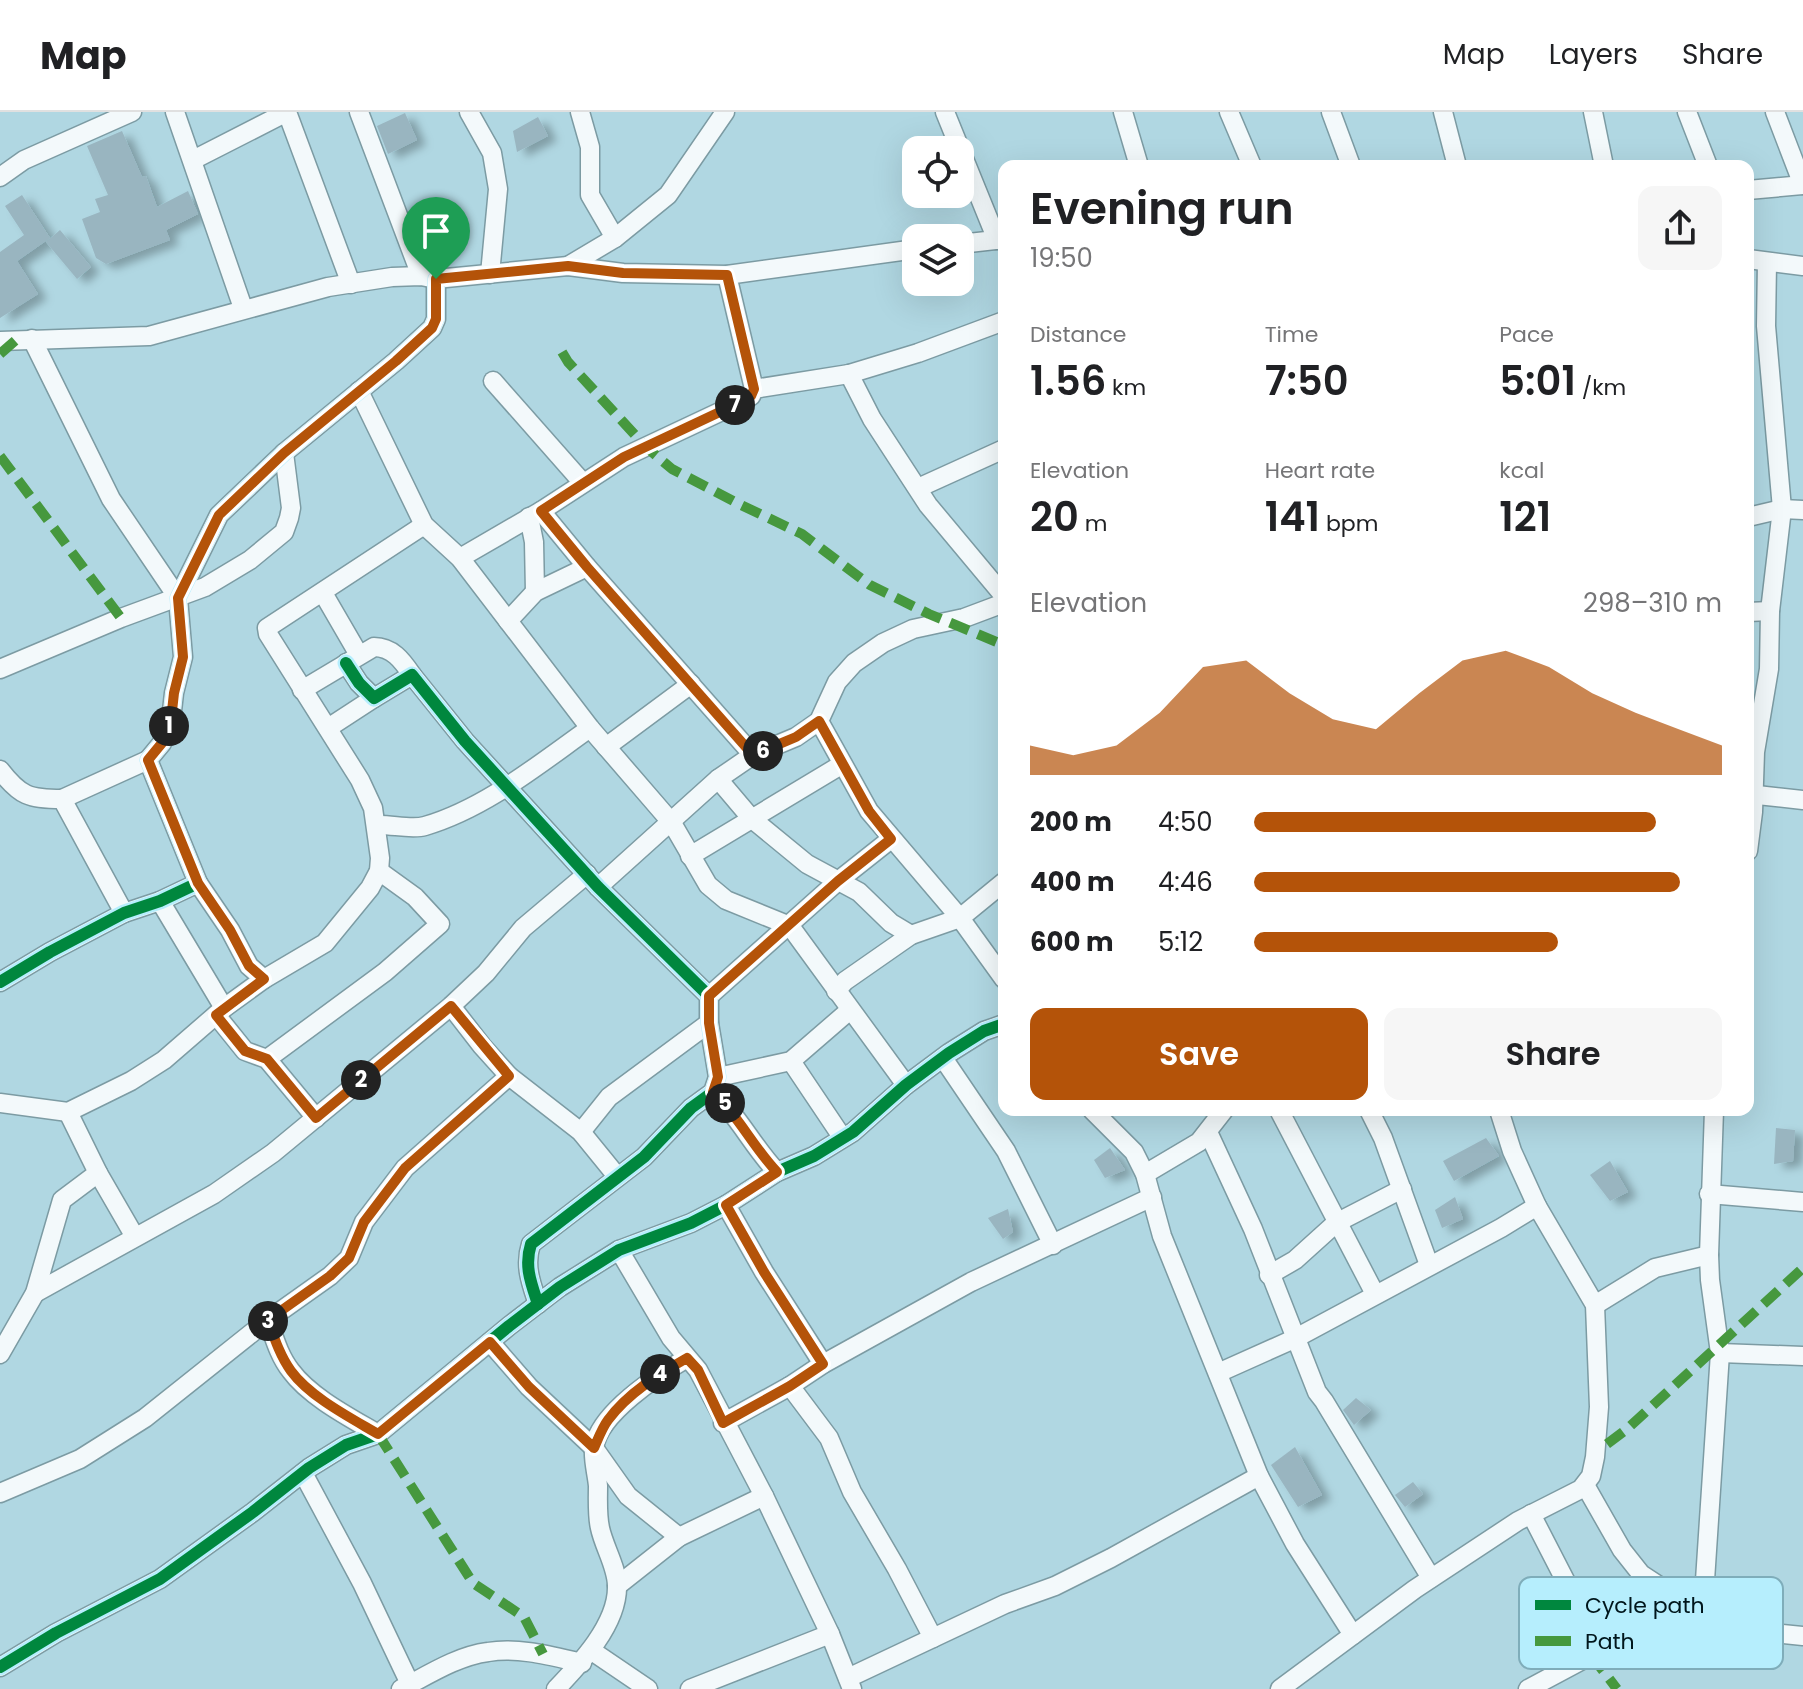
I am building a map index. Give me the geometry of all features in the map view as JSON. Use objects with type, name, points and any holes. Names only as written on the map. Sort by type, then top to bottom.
[{"type":"street","points":[[0,152],[5,173],[24,160],[132,112]]},
{"type":"street","points":[[175,112],[243,308]]},
{"type":"street","points":[[193,160],[287,112],[351,284]]},
{"type":"street","points":[[178,598],[219,515],[284,453],[432,328],[436,319],[428,277],[359,112]]},
{"type":"street","points":[[469,112],[492,153],[498,189],[490,274]]},
{"type":"street","points":[[580,112],[590,147],[590,195],[615,238]]},
{"type":"street","points":[[568,266],[615,238],[668,195],[725,112]]},
{"type":"street","points":[[945,112],[998,234]]},
{"type":"street","points":[[1123,112],[1137,160]]},
{"type":"street","points":[[1229,112],[1249,160]]},
{"type":"street","points":[[1331,112],[1349,160]]},
{"type":"street","points":[[1443,112],[1455,160]]},
{"type":"street","points":[[1593,112],[1603,160]]},
{"type":"street","points":[[1687,112],[1706,160]]},
{"type":"street","points":[[1754,189],[1803,185],[1775,112]]},
{"type":"street","points":[[974,242],[998,239]]},
{"type":"street","points":[[0,341],[149,336],[243,308],[392,277],[490,274],[568,266],[623,273],[727,275],[902,251]]},
{"type":"street","points":[[1754,260],[1803,266]]},
{"type":"street","points":[[1754,763],[1769,669],[1770,611],[1782,509],[1766,326],[1767,262]]},
{"type":"street","points":[[460,558],[624,457],[751,396],[754,389],[727,275]]},
{"type":"street","points":[[754,389],[849,374],[918,353],[998,322]]},
{"type":"street","points":[[0,770],[26,796],[62,799],[148,760],[162,743],[171,720],[183,657],[178,598],[111,499],[32,339]]},
{"type":"street","points":[[849,374],[872,419],[918,488],[998,589]]},
{"type":"street","points":[[493,381],[583,483]]},
{"type":"street","points":[[359,391],[424,525],[460,558],[590,728],[672,823],[708,885],[726,900],[756,915],[790,926],[906,1085]]},
{"type":"street","points":[[918,488],[998,452]]},
{"type":"street","points":[[0,669],[121,618],[205,587],[250,560],[284,532],[291,508],[284,453]]},
{"type":"street","points":[[1754,516],[1782,509],[1803,510]]},
{"type":"street","points":[[535,514],[587,567],[753,755]]},
{"type":"street","points":[[535,514],[535,592]]},
{"type":"street","points":[[0,1103],[68,1112],[131,1081],[164,1060],[220,1011],[264,979],[325,943],[370,888],[379,871],[380,844],[373,808],[360,780],[302,690],[267,628],[424,525]]},
{"type":"street","points":[[508,621],[535,592],[587,567]]},
{"type":"street","points":[[323,593],[352,659],[359,683],[374,698]]},
{"type":"street","points":[[35,1293],[214,1194],[273,1153],[451,1006],[486,973],[523,928],[672,823],[718,779],[753,755],[796,737],[819,721],[837,682],[854,663],[883,643],[913,629],[964,618],[998,605]]},
{"type":"street","points":[[1754,612],[1770,611]]},
{"type":"street","points":[[302,690],[374,647],[387,649],[402,660],[465,741],[593,881],[709,996],[715,1084],[759,1153],[777,1172]]},
{"type":"street","points":[[328,728],[412,675]]},
{"type":"street","points":[[606,747],[691,684]]},
{"type":"street","points":[[819,721],[869,811],[960,918],[998,971]]},
{"type":"street","points":[[376,825],[422,827],[458,812],[508,786],[590,728]]},
{"type":"street","points":[[148,760],[198,883],[230,930],[249,966],[264,979]]},
{"type":"street","points":[[690,856],[841,765]]},
{"type":"street","points":[[718,779],[751,818],[807,864],[859,892],[891,923],[911,935]]},
{"type":"street","points":[[1754,795],[1803,800]]},
{"type":"street","points":[[62,799],[124,913]]},
{"type":"street","points":[[709,996],[838,881],[891,839]]},
{"type":"street","points":[[267,1059],[385,972],[440,924],[415,897],[379,871]]},
{"type":"street","points":[[0,982],[124,913],[160,901],[198,883]]},
{"type":"street","points":[[836,991],[845,981],[911,935],[960,918],[998,887]]},
{"type":"street","points":[[160,901],[245,1051],[267,1059],[316,1118]]},
{"type":"street","points":[[451,1006],[509,1076],[581,1132],[616,1175]]},
{"type":"street","points":[[538,1304],[528,1274],[527,1257],[531,1244],[608,1186],[616,1175],[644,1157],[715,1084],[791,1061],[850,1010]]},
{"type":"street","points":[[581,1132],[609,1097],[709,1023]]},
{"type":"street","points":[[0,1667],[56,1633],[160,1579],[303,1473],[346,1445],[378,1434],[538,1304],[619,1250],[691,1223],[777,1172],[814,1156],[853,1132],[906,1085],[943,1058],[984,1031],[998,1026]]},
{"type":"street","points":[[943,1058],[1006,1151],[1053,1245]]},
{"type":"street","points":[[791,1061],[842,1137]]},
{"type":"street","points":[[0,1493],[80,1459],[145,1418],[268,1320],[330,1276],[349,1258],[364,1222],[405,1168],[509,1076]]},
{"type":"street","points":[[68,1112],[135,1237]]},
{"type":"street","points":[[1098,1116],[1134,1152],[1145,1174],[1162,1236],[1259,1476],[1295,1544],[1353,1635]]},
{"type":"street","points":[[1145,1174],[1199,1142],[1220,1116]]},
{"type":"street","points":[[1282,1116],[1375,1294]]},
{"type":"street","points":[[1372,1116],[1429,1265]]},
{"type":"street","points":[[1280,1689],[1431,1578],[1531,1514],[1585,1485],[1591,1476],[1599,1407],[1595,1305],[1537,1206],[1512,1151],[1501,1116]]},
{"type":"street","points":[[1705,1577],[1720,1353],[1709,1255],[1714,1116]]},
{"type":"street","points":[[1208,1132],[1253,1229],[1317,1392],[1431,1578]]},
{"type":"street","points":[[0,1354],[35,1293],[62,1200],[98,1173]]},
{"type":"street","points":[[1269,1275],[1295,1260],[1336,1223],[1402,1189]]},
{"type":"street","points":[[1709,1194],[1803,1202]]},
{"type":"street","points":[[723,1423],[971,1282],[1152,1197]]},
{"type":"street","points":[[726,1205],[764,1272],[823,1364]]},
{"type":"street","points":[[1218,1373],[1294,1339],[1537,1206]]},
{"type":"street","points":[[619,1250],[671,1338],[698,1370],[723,1423],[764,1496],[830,1634],[850,1684],[933,1638],[1005,1604],[1055,1586],[1111,1558],[1259,1476]]},
{"type":"street","points":[[1595,1305],[1655,1268],[1709,1255]]},
{"type":"street","points":[[1270,1348],[1285,1317]]},
{"type":"street","points":[[268,1320],[281,1356],[293,1374],[338,1410],[378,1434]]},
{"type":"street","points":[[490,1342],[529,1387],[594,1448],[628,1496],[679,1537]]},
{"type":"street","points":[[1720,1353],[1803,1356]]},
{"type":"street","points":[[556,1689],[587,1657],[616,1598],[617,1586],[600,1526],[594,1448],[608,1420],[631,1397],[687,1358]]},
{"type":"street","points":[[790,1386],[829,1438],[852,1492],[933,1638]]},
{"type":"street","points":[[303,1473],[362,1583],[406,1687],[448,1664],[487,1652],[517,1651],[587,1657],[648,1689]]},
{"type":"street","points":[[1585,1485],[1622,1550],[1645,1577]]},
{"type":"street","points":[[617,1586],[679,1537],[764,1496]]},
{"type":"street","points":[[1531,1514],[1563,1577]]},
{"type":"street","points":[[1783,1633],[1803,1636]]},
{"type":"street","points":[[690,1689],[830,1634]]},
{"type":"street","points":[[1528,1689],[1565,1669]]},
{"type":"building","points":[[405,113],[417,140],[388,154],[377,126]]},
{"type":"building","points":[[538,117],[548,136],[517,152],[513,131]]},
{"type":"building","points":[[122,131],[142,177],[146,176],[157,207],[188,191],[198,214],[166,230],[170,240],[106,264],[96,258],[82,219],[100,212],[95,199],[108,195],[87,146]]},
{"type":"building","points":[[22,195],[50,238],[17,261],[38,294],[0,318],[0,252],[24,235],[5,206]]},
{"type":"building","points":[[60,230],[91,267],[77,279],[46,242]]},
{"type":"building","points":[[1776,1128],[1795,1130],[1793,1161],[1774,1164]]},
{"type":"building","points":[[1486,1138],[1499,1156],[1454,1181],[1443,1161]]},
{"type":"building","points":[[1110,1148],[1125,1170],[1105,1178],[1094,1160]]},
{"type":"building","points":[[1610,1161],[1628,1192],[1610,1201],[1590,1175]]},
{"type":"building","points":[[1455,1197],[1463,1219],[1442,1228],[1435,1210]]},
{"type":"building","points":[[1008,1209],[1013,1232],[1003,1239],[988,1218]]},
{"type":"building","points":[[1356,1398],[1371,1410],[1354,1425],[1343,1410]]},
{"type":"building","points":[[1295,1447],[1322,1495],[1298,1507],[1271,1465]]},
{"type":"building","points":[[1413,1482],[1423,1494],[1405,1507],[1395,1495]]},
{"type":"marked path","points":[[0,354],[16,340]]},
{"type":"marked path","points":[[562,352],[646,447],[672,469],[802,534],[870,585],[998,643]]},
{"type":"marked path","points":[[0,456],[121,618]]},
{"type":"marked path","points":[[1607,1444],[1803,1268]]},
{"type":"marked path","points":[[378,1434],[473,1583],[524,1617],[543,1654]]},
{"type":"marked path","points":[[1602,1669],[1617,1689]]},
{"type":"cycle path","points":[[0,982],[124,913],[160,901],[198,883],[148,760],[162,743],[171,720],[183,657],[178,598],[219,515],[284,453],[432,328],[436,319],[436,279]]},
{"type":"cycle path","points":[[346,663],[374,698],[412,675],[465,741],[598,887],[709,996],[709,1023],[718,1077],[713,1092],[691,1108],[644,1157],[531,1244],[528,1267],[538,1304]]},
{"type":"cycle path","points":[[0,1667],[56,1633],[160,1579],[309,1468],[346,1445],[378,1434],[560,1287],[619,1250],[691,1223],[777,1172],[814,1156],[853,1132],[906,1085],[949,1053],[984,1031],[998,1026]]},
{"type":"route","points":[[568,266],[623,273],[727,275],[752,377],[754,389],[751,396],[624,457],[541,511],[753,755],[796,737],[819,721],[869,811],[891,839],[838,881],[709,996],[709,1023],[718,1077],[713,1092],[728,1106],[759,1153],[777,1172],[726,1205],[764,1272],[823,1364],[723,1423],[698,1370],[687,1358],[631,1397],[608,1420],[594,1448],[529,1387],[490,1342],[378,1434],[338,1410],[293,1374],[281,1356],[268,1320],[330,1276],[349,1258],[364,1222],[405,1168],[509,1076],[451,1006],[316,1118],[267,1059],[245,1051],[216,1015],[264,979],[249,966],[230,930],[198,883],[148,760],[162,743],[171,720],[183,657],[178,598],[219,515],[284,453],[432,328],[436,319],[436,279],[568,266]]}]
